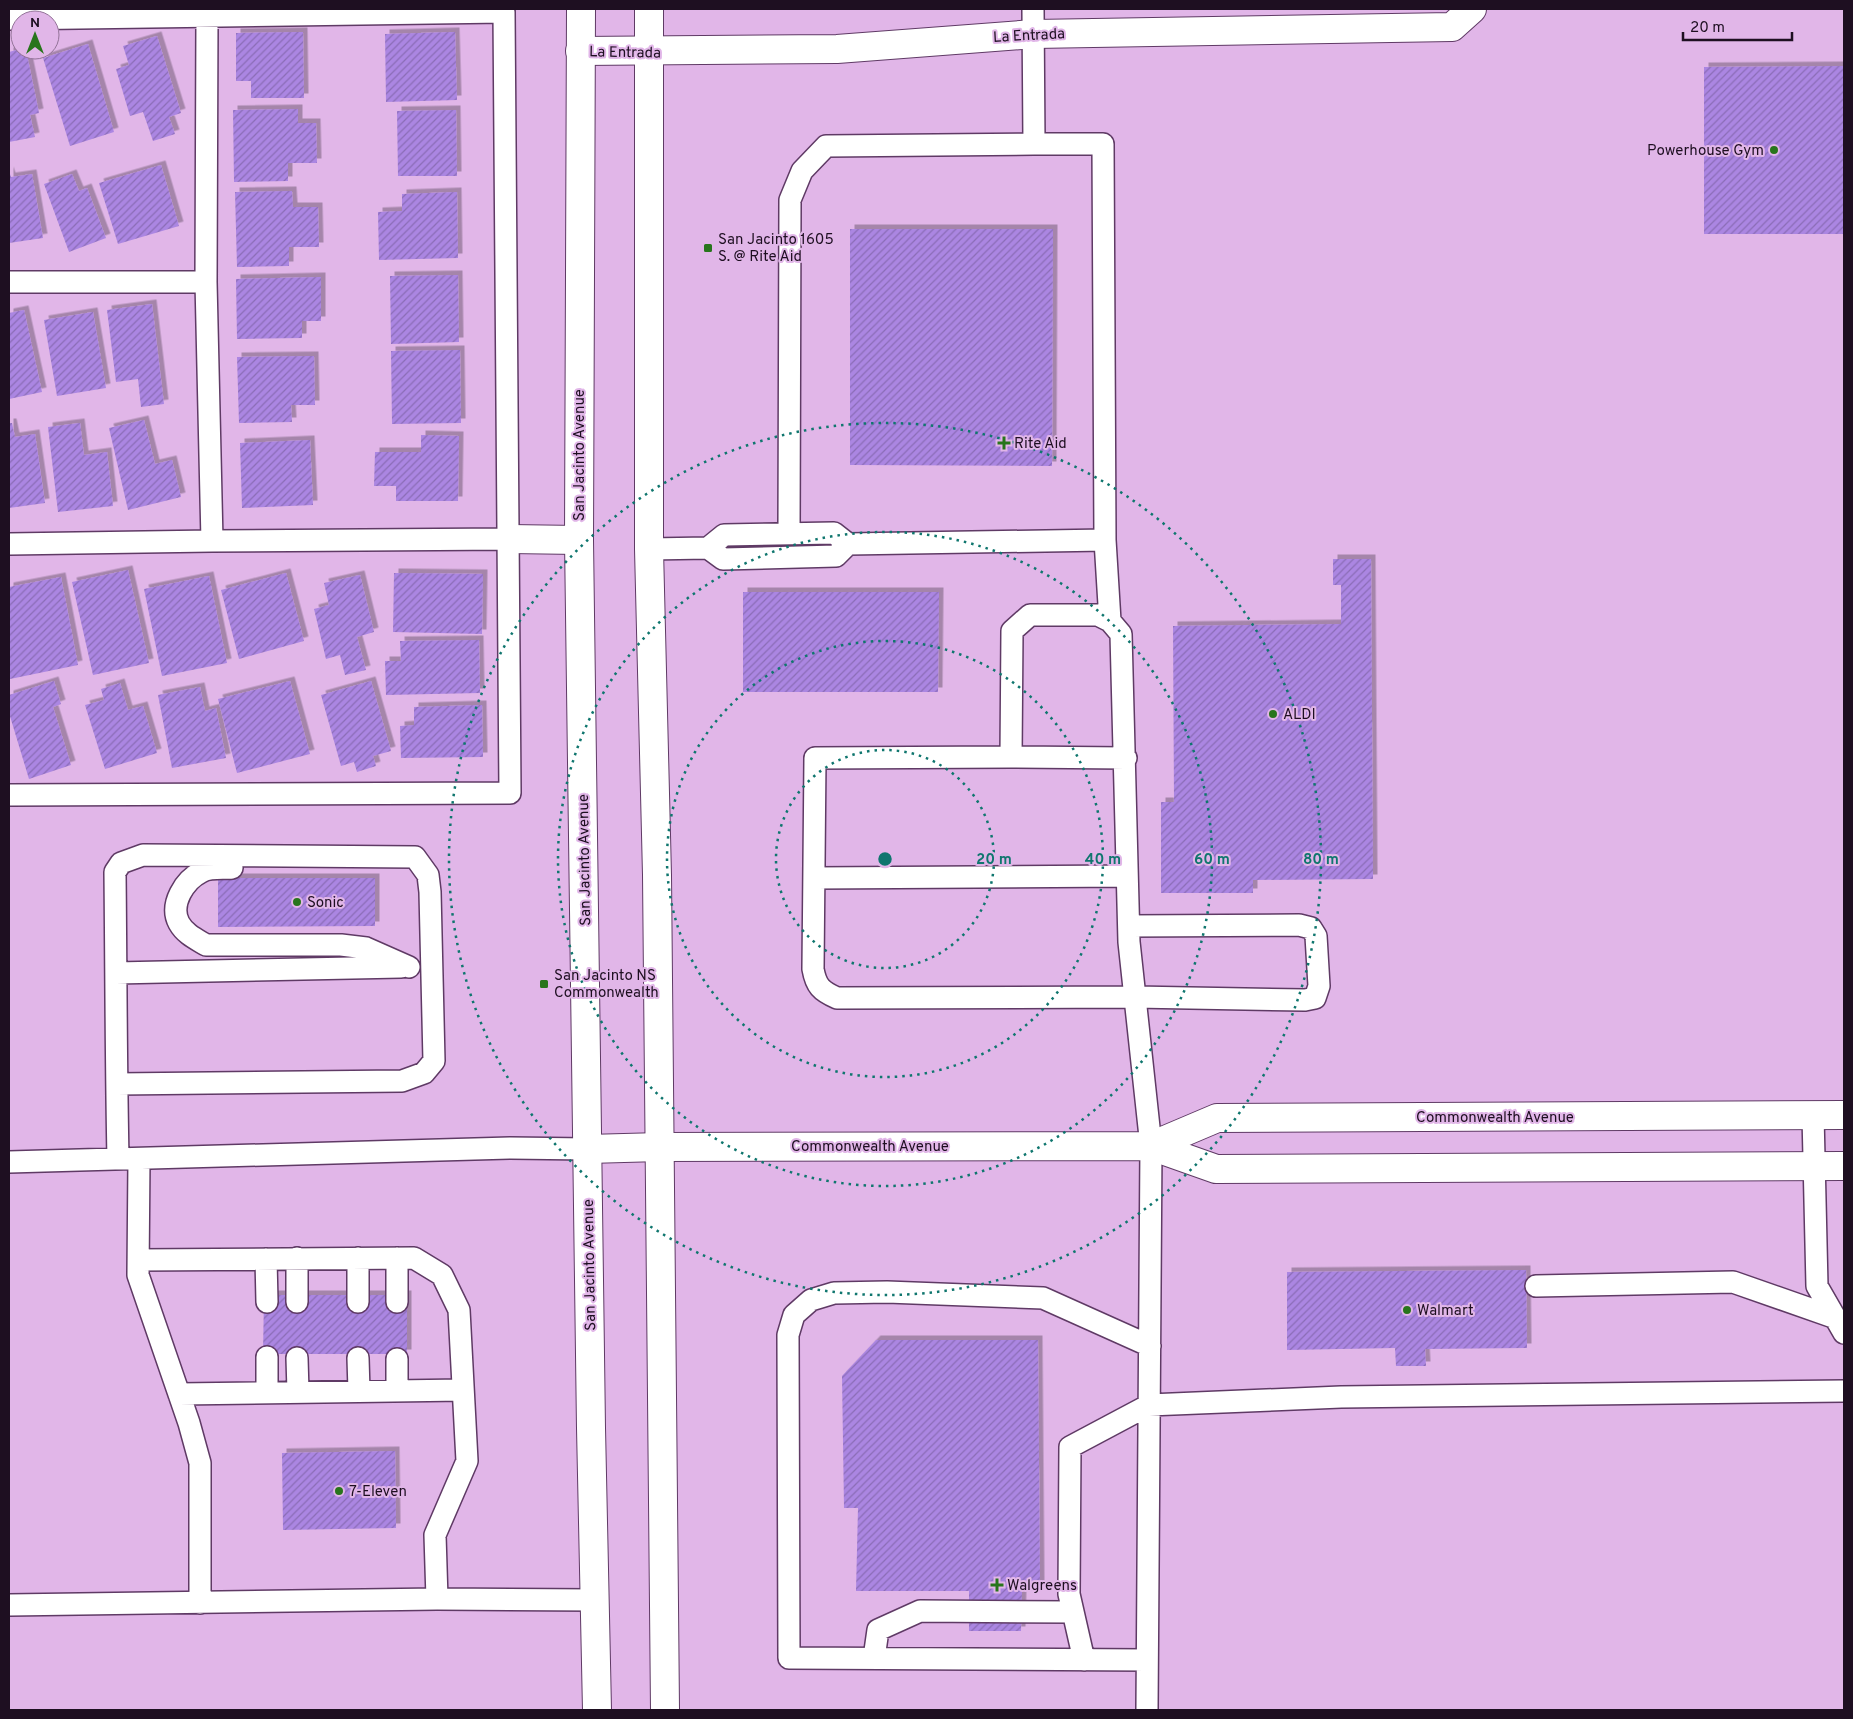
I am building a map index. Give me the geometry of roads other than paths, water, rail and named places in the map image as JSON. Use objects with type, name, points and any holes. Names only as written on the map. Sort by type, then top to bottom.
[{"type":"main road","name":"San Jacinto Avenue","points":[[581,9],[579,540],[597,1710]]},
{"type":"main road","points":[[649,9],[649,549],[660,1146],[665,1710]]},
{"type":"main road","name":"La Entrada","points":[[580,51],[649,52],[837,49],[1034,21],[1452,27],[1472,9]]},
{"type":"main road","points":[[509,539],[579,540]]},
{"type":"main road","name":"Commonwealth Avenue","points":[[1151,1146],[1217,1118],[1844,1114]]},
{"type":"main road","name":"Commonwealth Avenue","points":[[588,1149],[660,1146],[1151,1146],[1216,1169],[1844,1166]]},
{"type":"main road","points":[[597,1676],[614,1710]]},
{"type":"lane","points":[[9,19],[504,12],[510,793],[9,795]]},
{"type":"lane","points":[[206,17],[206,282],[212,540]]},
{"type":"lane","points":[[1034,21],[1034,144]]},
{"type":"lane","points":[[789,534],[790,200],[802,171],[826,146],[1103,144],[1105,540],[1110,621]]},
{"type":"lane","points":[[9,282],[206,282]]},
{"type":"lane","points":[[708,548],[724,535],[834,533],[848,544],[1105,540]]},
{"type":"lane","points":[[9,544],[212,540],[509,539]]},
{"type":"lane","points":[[649,549],[708,548],[723,559],[836,556],[848,544]]},
{"type":"lane","points":[[1011,757],[1012,631],[1030,615],[1098,615],[1110,621],[1121,634],[1126,758],[1129,926],[1151,1146],[1146,1710]]},
{"type":"lane","points":[[1126,758],[815,758],[813,969],[815,983],[822,991],[837,998],[1135,997],[1305,1000],[1315,998],[1319,986],[1316,936],[1311,928],[1299,925],[1129,926]]},
{"type":"lane","points":[[117,1084],[402,1081],[424,1073],[434,1061],[430,892],[428,875],[415,856],[144,855],[121,863],[115,872],[117,1084],[118,1159]]},
{"type":"lane","points":[[357,856],[203,870],[183,885],[177,906],[178,922],[189,936],[206,945],[341,945],[366,948],[409,967]]},
{"type":"lane","points":[[815,878],[1128,876]]},
{"type":"lane","points":[[116,972],[432,966]]},
{"type":"lane","points":[[1813,1115],[1817,1286],[1842,1317]]},
{"type":"lane","points":[[9,1162],[510,1148],[588,1149]]},
{"type":"lane","points":[[140,1159],[138,1275],[200,1462],[200,1603]]},
{"type":"lane","points":[[297,1258],[297,1302]]},
{"type":"lane","points":[[358,1258],[358,1302]]},
{"type":"lane","points":[[397,1258],[397,1302]]},
{"type":"lane","points":[[139,1260],[414,1258],[442,1275],[459,1310],[468,1461],[435,1535],[437,1599]]},
{"type":"lane","points":[[266,1259],[267,1302]]},
{"type":"lane","points":[[1536,1286],[1732,1282],[1842,1317]]},
{"type":"lane","points":[[1147,1660],[789,1658],[788,1335],[794,1315],[811,1300],[834,1293],[887,1292],[1043,1298],[1150,1346]]},
{"type":"lane","points":[[267,1357],[267,1392]]},
{"type":"lane","points":[[297,1358],[298,1392]]},
{"type":"lane","points":[[358,1358],[359,1391]]},
{"type":"lane","points":[[397,1359],[397,1391]]},
{"type":"lane","points":[[179,1394],[463,1390]]},
{"type":"lane","points":[[1084,1660],[1069,1594],[1070,1448],[1149,1404],[1341,1397],[1844,1391]]},
{"type":"lane","points":[[9,1605],[437,1599],[595,1600]]},
{"type":"lane","points":[[874,1658],[878,1630],[920,1611],[1073,1612]]},
{"type":"place","name":"Powerhouse Gym","points":[[1774,150]]},
{"type":"place","name":"San Jacinto 1605 S. @ Rite Aid","points":[[708,248]]},
{"type":"place","name":"Rite Aid","points":[[1004,443]]},
{"type":"place","name":"ALDI","points":[[1273,714]]},
{"type":"place","name":"Sonic","points":[[297,902]]},
{"type":"place","name":"San Jacinto NS Commonwealth","points":[[544,984]]},
{"type":"place","name":"Walmart","points":[[1407,1310]]},
{"type":"place","name":"7-Eleven","points":[[339,1491]]},
{"type":"place","name":"Walgreens","points":[[997,1585]]}]
